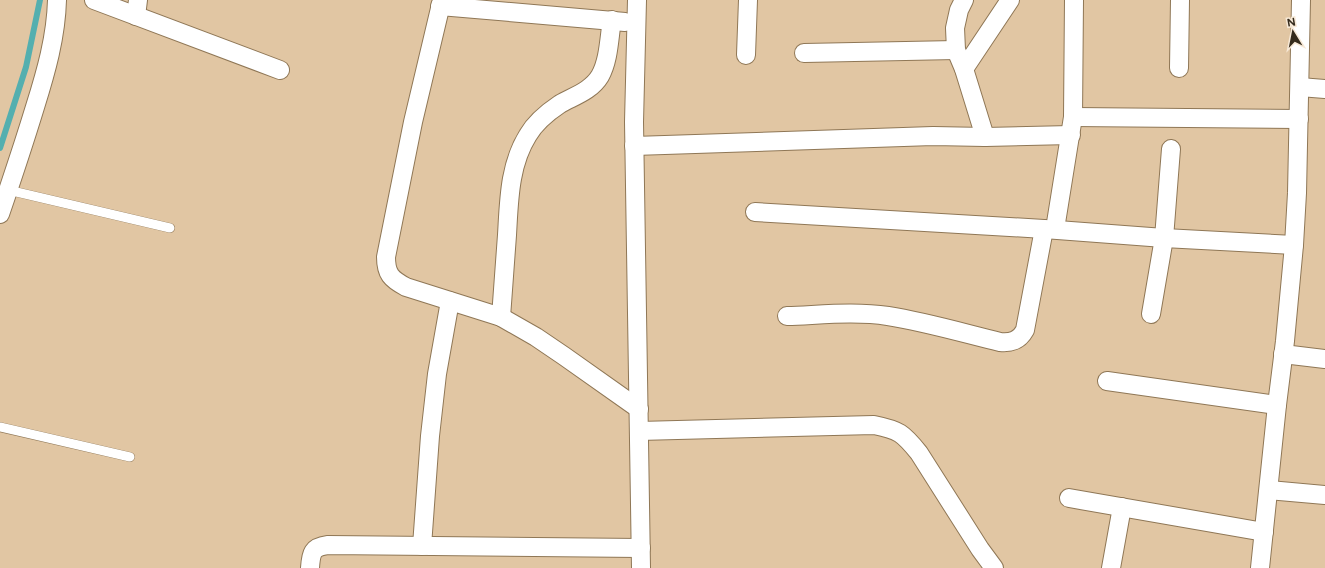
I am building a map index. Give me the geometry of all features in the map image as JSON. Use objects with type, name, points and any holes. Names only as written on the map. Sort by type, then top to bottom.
[{"type":"street","points":[[0,214],[47,69],[54,38],[58,0]]},
{"type":"street","points":[[94,0],[137,8],[280,70]]},
{"type":"street","points":[[636,0],[634,146],[641,568]]},
{"type":"street","points":[[746,55],[748,0]]},
{"type":"street","points":[[964,0],[959,10],[955,28],[956,50],[964,69],[985,137]]},
{"type":"street","points":[[964,69],[1010,0]]},
{"type":"street","points":[[787,316],[867,314],[888,316],[1000,342],[1012,342],[1022,336],[1025,330],[1050,229],[1071,135],[1073,117],[1074,0]]},
{"type":"street","points":[[1179,68],[1180,0]]},
{"type":"street","points":[[1260,568],[1294,245],[1297,193],[1301,0]]},
{"type":"street","points":[[636,22],[612,20],[540,7],[441,3],[413,122],[386,257],[386,266],[388,273],[395,281],[406,287],[500,317],[536,337],[639,409]]},
{"type":"street","points":[[500,317],[510,193],[513,172],[519,152],[528,134],[541,120],[560,105],[584,92],[599,78],[604,67],[612,20]]},
{"type":"street","points":[[804,53],[956,50]]},
{"type":"street","points":[[1300,87],[1325,89]]},
{"type":"street","points":[[1073,117],[1299,119]]},
{"type":"street","points":[[634,146],[933,136],[985,137],[1071,135]]},
{"type":"street","points":[[1151,314],[1164,238],[1171,149]]},
{"type":"street","points":[[755,212],[1294,245]]},
{"type":"street","points":[[422,546],[430,436],[437,374],[450,301]]},
{"type":"street","points":[[1283,354],[1325,359]]},
{"type":"street","points":[[1107,382],[1277,405]]},
{"type":"street","points":[[639,431],[874,425],[892,429],[901,433],[909,440],[994,568]]},
{"type":"street","points":[[1269,490],[1325,495]]},
{"type":"street","points":[[1069,498],[1264,532]]},
{"type":"street","points":[[1111,568],[1122,507]]},
{"type":"street","points":[[310,568],[311,555],[313,551],[321,545],[641,548]]},
{"type":"street","points":[[978,568],[980,549]]},
{"type":"lane","points":[[8,190],[170,228]]},
{"type":"lane","points":[[0,426],[130,457]]},
{"type":"waterway","points":[[0,148],[26,67],[40,0]]}]
